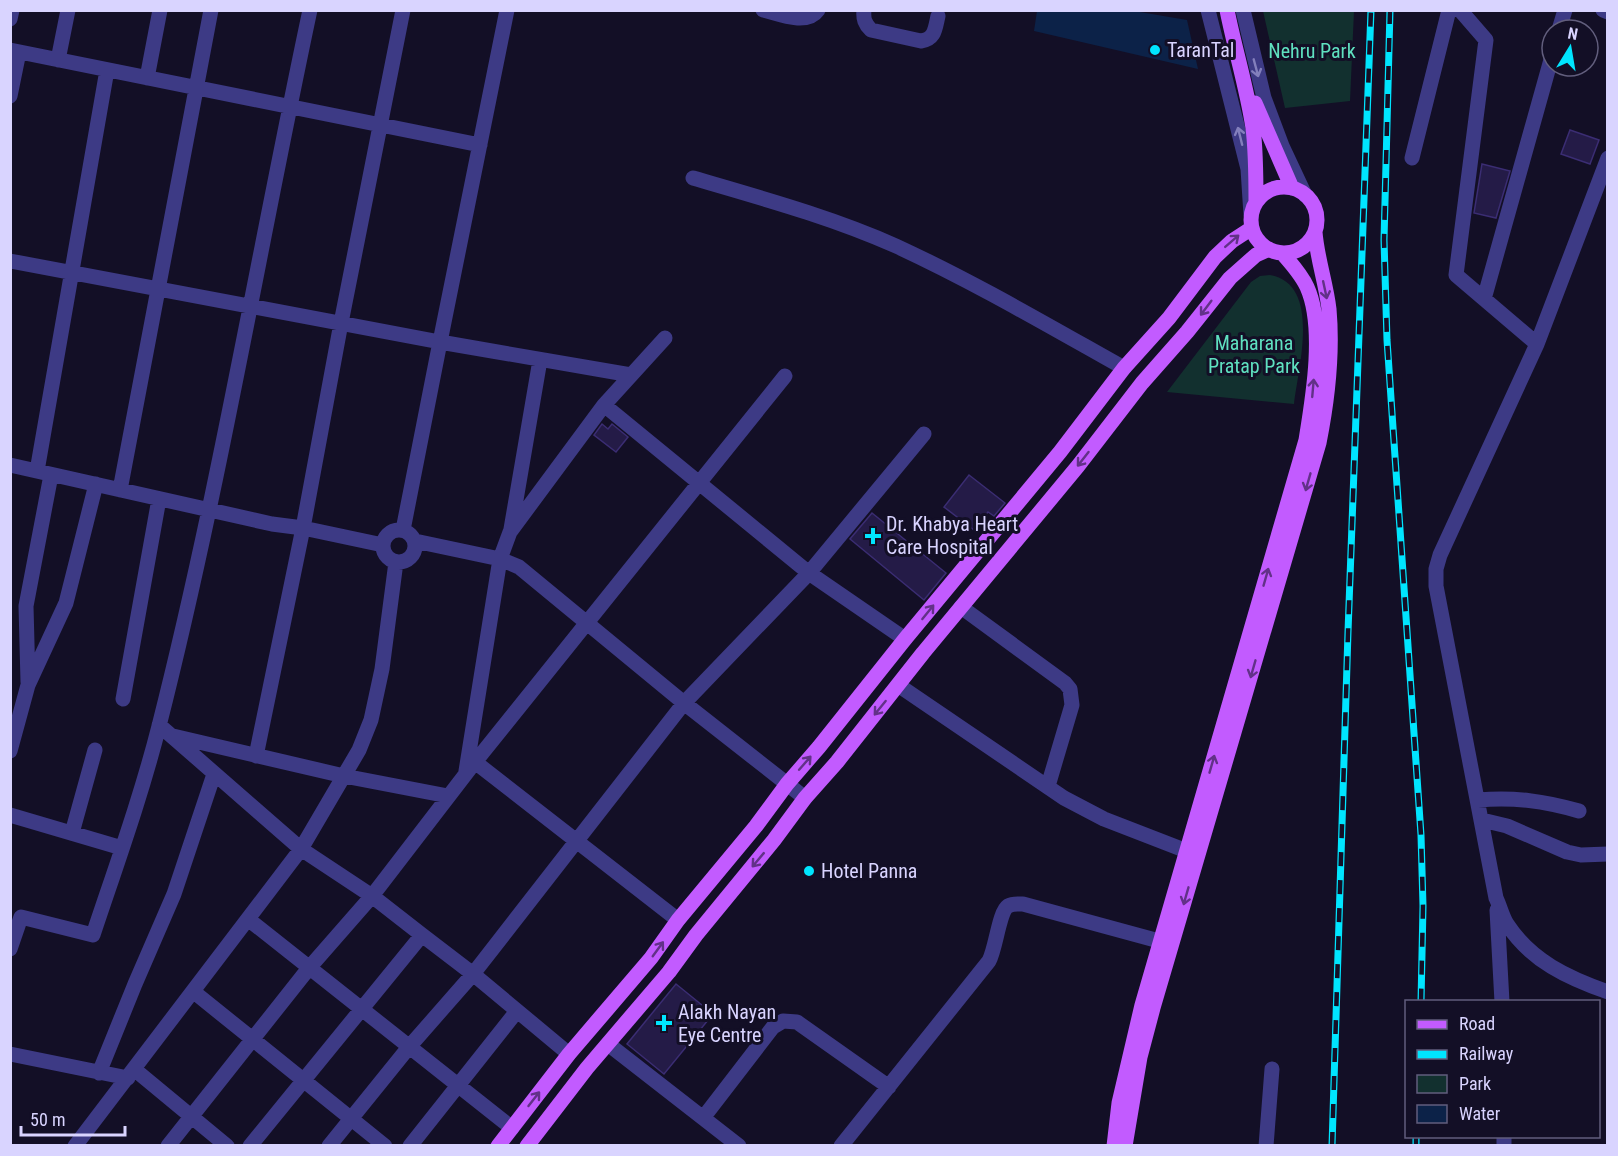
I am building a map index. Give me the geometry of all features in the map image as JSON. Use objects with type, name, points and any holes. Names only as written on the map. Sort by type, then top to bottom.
[{"type":"main road","points":[[1125,1146],[1143,1047],[1192,854],[1306,440],[1315,368],[1314,307],[1302,278],[1275,251],[1258,241],[1253,215],[1256,164],[1253,129],[1242,69],[1227,10]]},
{"type":"main road","points":[[1114,1146],[1119,1103],[1129,1054],[1159,941],[1192,854],[1319,443],[1326,405],[1330,371],[1329,308],[1315,232],[1317,219],[1313,205],[1298,191],[1242,69]]},
{"type":"main road","points":[[498,1146],[569,1054],[651,958],[787,784],[1060,452],[1124,368],[1169,318],[1215,257],[1232,241],[1253,215],[1266,192],[1279,188],[1298,191]]},
{"type":"main road","points":[[527,1146],[669,972],[696,934],[774,840],[805,798],[1230,278],[1256,255],[1275,251],[1295,251],[1307,244],[1315,232]]},
{"type":"street","points":[[10,19],[12,10]]},
{"type":"street","points":[[58,60],[68,10]]},
{"type":"street","points":[[147,78],[160,10]]},
{"type":"street","points":[[120,490],[211,10]]},
{"type":"street","points":[[10,950],[21,917],[93,935],[122,848],[159,725],[210,510],[310,10]]},
{"type":"street","points":[[256,756],[303,528],[403,10]]},
{"type":"street","points":[[403,530],[507,10]]},
{"type":"street","points":[[763,10],[801,19],[815,15],[818,10]]},
{"type":"street","points":[[864,10],[864,20],[871,30],[921,41],[929,40],[933,36],[938,16]]},
{"type":"street","points":[[1208,10],[1248,169],[1253,215]]},
{"type":"street","points":[[1243,10],[1264,98],[1298,191]]},
{"type":"street","points":[[1412,158],[1449,10]]},
{"type":"street","points":[[1460,10],[1486,39],[1456,275],[1537,344]]},
{"type":"street","points":[[1603,10],[1608,12]]},
{"type":"street","points":[[10,96],[15,51],[480,145]]},
{"type":"street","points":[[28,685],[26,606],[71,273],[107,70]]},
{"type":"street","points":[[1484,299],[1546,78]]},
{"type":"street","points":[[1502,1000],[1496,898],[1439,604],[1436,569],[1440,555],[1537,344],[1608,158]]},
{"type":"street","points":[[693,178],[828,219],[895,246],[983,289],[1124,368]]},
{"type":"street","points":[[10,261],[440,342],[631,375]]},
{"type":"street","points":[[510,532],[604,405],[665,338]]},
{"type":"street","points":[[470,768],[500,559],[510,532],[540,360]]},
{"type":"street","points":[[168,1146],[309,968],[372,896],[470,768],[784,376]]},
{"type":"street","points":[[604,405],[808,573],[905,639]]},
{"type":"street","points":[[329,1146],[409,1047],[473,974],[684,703],[808,573],[924,434]]},
{"type":"street","points":[[10,465],[272,524],[303,528],[383,545]]},
{"type":"street","points":[[10,751],[28,685],[66,603],[96,484]]},
{"type":"street","points":[[123,699],[159,499]]},
{"type":"street","points":[[397,529],[403,530],[408,532],[416,546],[412,557],[396,562],[386,556],[383,545],[387,535],[397,529]]},
{"type":"street","points":[[415,541],[500,559],[519,567],[684,703],[805,798]]},
{"type":"street","points":[[75,1146],[301,849],[359,750],[371,720],[382,669],[396,562]]},
{"type":"street","points":[[961,607],[1070,689],[1072,705],[1048,786]]},
{"type":"street","points":[[898,685],[1064,798],[1104,819],[1192,854]]},
{"type":"street","points":[[159,725],[301,849],[372,896],[473,974],[569,1054]]},
{"type":"street","points":[[171,736],[344,776],[448,796]]},
{"type":"street","points":[[72,833],[94,750]]},
{"type":"street","points":[[470,768],[578,841],[678,921]]},
{"type":"street","points":[[99,1073],[174,894],[214,774]]},
{"type":"street","points":[[1478,800],[1508,798],[1531,800],[1579,811]]},
{"type":"street","points":[[10,815],[122,848]]},
{"type":"street","points":[[1482,820],[1507,826],[1566,852],[1581,855],[1608,854]]},
{"type":"street","points":[[1496,898],[1506,922],[1523,944],[1545,964],[1576,981],[1608,993]]},
{"type":"street","points":[[841,1146],[989,961],[994,952],[1001,917],[1008,906],[1023,904],[1159,941]]},
{"type":"street","points":[[248,920],[512,1128]]},
{"type":"street","points":[[250,1146],[302,1079],[422,935]]},
{"type":"street","points":[[194,992],[385,1146]]},
{"type":"street","points":[[410,1146],[517,1011]]},
{"type":"street","points":[[703,1118],[773,1027],[783,1021],[797,1022],[889,1087]]},
{"type":"street","points":[[608,1044],[739,1146]]},
{"type":"street","points":[[10,1054],[99,1073],[131,1074],[192,1116],[227,1146]]},
{"type":"street","points":[[1266,1146],[1272,1068]]},
{"type":"green space","name":"Nehru Park","points":[[1263,11],[1354,11],[1350,101],[1285,108]]},
{"type":"green space","name":"Maharana Pratap Park","points":[[1270,275],[1286,282],[1296,294],[1302,310],[1302,350],[1294,404],[1167,392],[1251,282],[1260,276]]},
{"type":"water","name":"TaranTal","points":[[1037,11],[1134,11],[1187,20],[1198,69],[1034,31]]},
{"type":"building","points":[[1570,130],[1599,140],[1590,164],[1561,154]]},
{"type":"building","points":[[1482,164],[1510,171],[1496,218],[1474,213]]},
{"type":"building","points":[[602,424],[608,429],[612,424],[628,437],[616,452],[594,435]]},
{"type":"building","points":[[969,475],[1005,503],[994,516],[988,512],[974,530],[944,507]]},
{"type":"building","points":[[872,513],[946,573],[924,600],[850,539]]},
{"type":"building","points":[[676,984],[713,1014],[664,1074],[627,1044]]},
{"type":"railway","points":[[1332,1146],[1371,10]]},
{"type":"railway","points":[[1390,10],[1384,240],[1387,340],[1421,835],[1423,906],[1421,1000]]},
{"type":"railway","points":[[1416,1138],[1416,1146]]},
{"type":"place","name":"TaranTal","points":[[1155,50]]},
{"type":"place","name":"Dr. Khabya Heart Care Hospital","points":[[873,536]]},
{"type":"place","name":"Hotel Panna","points":[[809,871]]},
{"type":"place","name":"Alakh Nayan Eye Centre","points":[[664,1023]]}]
